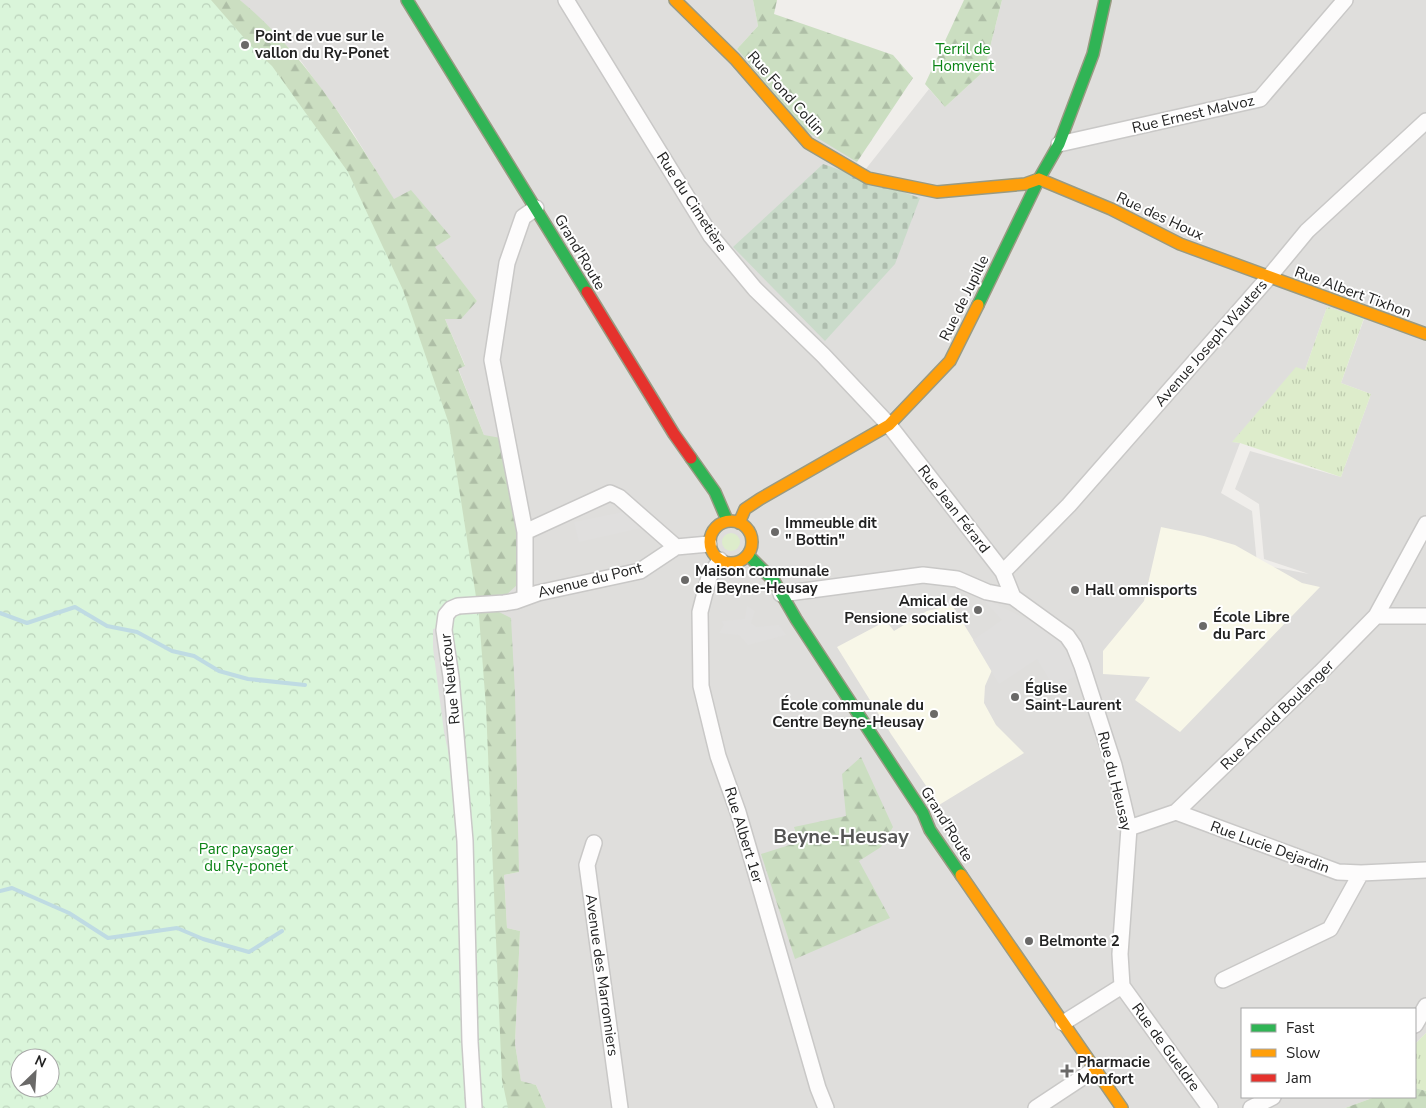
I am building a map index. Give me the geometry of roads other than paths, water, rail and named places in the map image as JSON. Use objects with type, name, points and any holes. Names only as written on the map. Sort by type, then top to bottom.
[{"type":"street","name":"Grand'Route","points":[[407,0],[642,381],[719,500],[723,522]]},
{"type":"street","name":"Rue du Cimetière","points":[[566,0],[711,236],[755,289],[823,355],[889,425]]},
{"type":"street","name":"Rue Fond Collin","points":[[675,0],[735,58],[808,143],[868,178],[937,192],[1025,184],[1039,179]]},
{"type":"street","name":"Rue de Jupille","points":[[742,516],[760,499],[889,425],[950,361],[1058,144],[1093,54],[1105,0]]},
{"type":"street","name":"Rue Ernest Malvoz","points":[[1058,144],[1260,99],[1345,0]]},
{"type":"street","name":"Avenue Joseph Wauters","points":[[1003,572],[1069,504],[1307,232],[1426,121]]},
{"type":"street","name":"Rue des Houx","points":[[1039,179],[1111,209],[1180,244],[1269,277]]},
{"type":"street","points":[[525,597],[525,532],[492,360],[507,263],[523,217],[536,208]]},
{"type":"street","name":"Rue Albert Tixhon","points":[[1269,277],[1426,334]]},
{"type":"street","name":"Rue Jean Férard","points":[[889,425],[1003,572],[1013,597]]},
{"type":"street","points":[[525,532],[610,493],[619,497],[676,547]]},
{"type":"street","points":[[719,500],[735,508],[742,516],[751,536],[752,546],[748,555],[742,560],[727,563],[720,560],[713,553],[709,544],[711,533],[723,522],[742,516]]},
{"type":"street","name":"Rue Arnold Boulanger","points":[[1129,828],[1176,812],[1320,673],[1376,616],[1426,524]]},
{"type":"street","name":"Avenue du Pont","points":[[525,597],[640,571],[676,547],[709,544]]},
{"type":"street","name":"Grand'Route","points":[[748,555],[770,575],[923,813],[930,830],[1122,1108]]},
{"type":"street","name":"Rue Albert 1er","points":[[720,560],[709,577],[700,612],[701,686],[718,756],[738,812],[818,1088],[826,1108]]},
{"type":"street","name":"Rue du Heusay","points":[[781,594],[923,575],[957,579],[987,592],[1013,597],[1068,636],[1074,646],[1114,764],[1129,828],[1120,954],[1122,986]]},
{"type":"street","name":"Rue Neufcour","points":[[474,1108],[469,1032],[465,841],[451,677],[444,630],[446,616],[456,607],[504,603],[525,597]]},
{"type":"street","points":[[1376,616],[1426,616]]},
{"type":"street","name":"Rue Lucie Dejardin","points":[[1176,812],[1338,872],[1361,873],[1426,870]]},
{"type":"street","name":"Avenue des Marronniers","points":[[594,843],[587,865],[620,1108]]},
{"type":"street","points":[[1223,980],[1330,930],[1361,873]]},
{"type":"street","points":[[1063,1024],[1122,986]]},
{"type":"street","name":"Rue de Gueldre","points":[[1122,986],[1210,1108]]},
{"type":"street","points":[[1416,1023],[1426,1006]]},
{"type":"street","points":[[1036,1108],[1095,1069]]},
{"type":"street","points":[[1251,1108],[1271,1098]]},
{"type":"waterway","points":[[0,613],[27,623],[75,607],[107,626],[137,632],[172,651],[194,656],[219,671],[248,679],[305,685]]},
{"type":"waterway","points":[[0,891],[12,888],[69,913],[108,938],[177,928],[203,939],[249,952],[282,931]]},
{"type":"place","name":"Point de vue sur le vallon du Ry-Ponet","points":[[245,45]]},
{"type":"place","name":"Immeuble dit \" Bottin\"","points":[[775,532]]},
{"type":"place","name":"Maison communale de Beyne-Heusay","points":[[685,580]]},
{"type":"place","name":"Hall omnisports","points":[[1075,590]]},
{"type":"place","name":"Amical de Pensione socialist","points":[[978,610]]},
{"type":"place","name":"École Libre du Parc","points":[[1203,626]]},
{"type":"place","name":"Église Saint-Laurent","points":[[1015,697]]},
{"type":"place","name":"École communale du Centre Beyne-Heusay","points":[[934,714]]},
{"type":"place","name":"Belmonte 2","points":[[1029,941]]},
{"type":"place","name":"Pharmacie Monfort","points":[[1067,1071]]},
{"type":"district","name":"Beyne-Heusay","points":[[841,836]]},
{"type":"park label","name":"Terril de Homvent","points":[[963,58]]},
{"type":"park label","name":"Parc paysager du Ry-ponet","points":[[246,858]]}]
